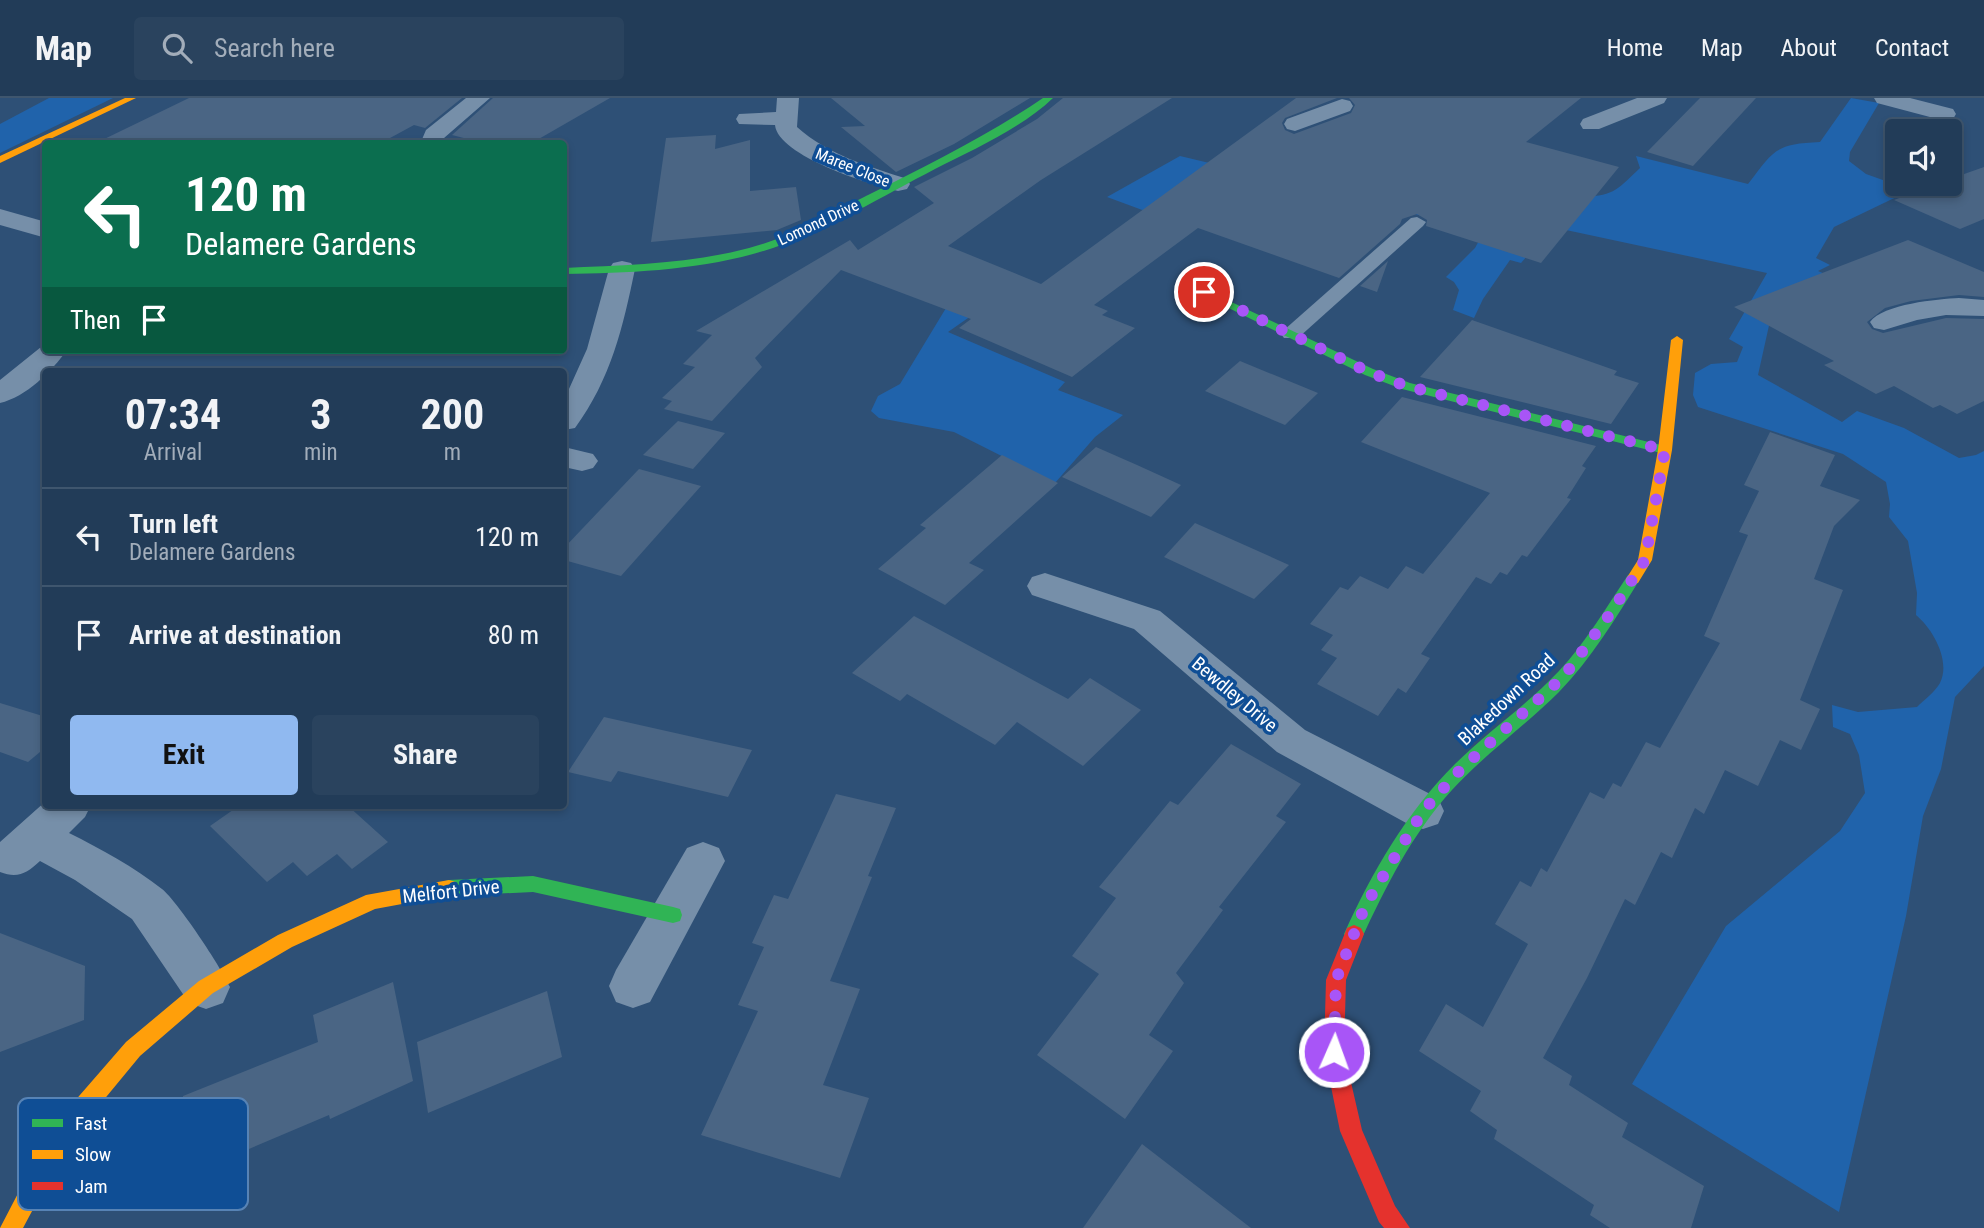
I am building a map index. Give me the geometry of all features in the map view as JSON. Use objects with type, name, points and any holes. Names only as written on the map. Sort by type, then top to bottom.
[{"type":"street","points":[[43,140],[132,98]]},
{"type":"street","points":[[433,140],[435,135],[479,98]]},
{"type":"street","name":"Lomond Drive","points":[[567,271],[694,263],[757,249],[814,226],[898,184],[1017,120],[1049,98]]},
{"type":"street","points":[[1619,137],[1582,120],[1656,98]]},
{"type":"street","points":[[1885,98],[1946,115]]},
{"type":"street","points":[[1290,100],[1320,114]]},
{"type":"street","points":[[1294,124],[1342,106]]},
{"type":"street","name":"Maree Close","points":[[747,119],[786,108],[786,129],[799,143],[821,157],[898,184]]},
{"type":"street","points":[[0,160],[42,140]]},
{"type":"street","points":[[0,217],[42,229]]},
{"type":"street","points":[[567,418],[578,405],[606,342],[622,269]]},
{"type":"street","points":[[1204,292],[1406,386],[1665,450]]},
{"type":"street","points":[[1884,322],[1902,314],[1934,309],[1984,308]]},
{"type":"street","name":"Blakedown Road","points":[[1399,1228],[1387,1214],[1351,1131],[1334,1052],[1336,980],[1365,906],[1423,811],[1461,769],[1564,676],[1610,614],[1645,560],[1665,450],[1677,340]]},
{"type":"street","points":[[10,398],[22,379],[48,354]]},
{"type":"street","name":"Bewdley Drive","points":[[1045,586],[1147,620],[1291,741],[1423,811]]},
{"type":"street","points":[[66,809],[24,847],[91,866],[148,905],[206,987]]},
{"type":"street","points":[[633,986],[703,861]]},
{"type":"street","name":"Melfort Drive","points":[[91,1098],[133,1049],[206,987],[285,941],[373,901],[435,889],[533,884],[673,915]]},
{"type":"street","name":"Melfort Drive","points":[[11,1228],[21,1210]]},
{"type":"lane","points":[[1291,334],[1417,222]]},
{"type":"shaded area","points":[[49,98],[113,98],[0,153],[0,124]]},
{"type":"shaded area","points":[[1851,98],[1879,103],[1850,152],[1849,161],[1866,174],[1885,181],[1885,196],[1899,196],[1834,227],[1816,258],[1830,265],[1818,271],[1892,303],[1770,321],[1758,375],[1842,422],[1857,411],[1904,428],[1959,458],[1984,451],[1984,666],[1955,697],[1941,769],[1923,816],[1906,916],[1839,1212],[1632,1084],[1726,926],[1840,831],[1865,793],[1859,755],[1850,734],[1833,727],[1832,705],[1858,712],[1917,707],[1938,686],[1943,674],[1942,656],[1934,637],[1916,615],[1917,593],[1908,541],[1889,517],[1890,504],[1886,482],[1843,454],[1698,407],[1693,395],[1695,373],[1711,364],[1737,362],[1743,347],[1729,339],[1767,273],[1552,227],[1521,263],[1510,260],[1483,299],[1474,318],[1453,310],[1459,290],[1454,282],[1446,277],[1475,248],[1482,235],[1374,201],[1145,211],[1107,197],[1180,156],[1222,166],[1578,197],[1606,194],[1619,187],[1640,168],[1636,156],[1748,184],[1777,151],[1793,145],[1820,142]]},
{"type":"shaded area","points":[[966,275],[1018,283],[948,332],[1065,382],[1058,390],[1123,415],[1095,437],[1055,483],[954,432],[879,418],[871,411],[878,396],[900,384]]},
{"type":"building","points":[[189,98],[462,98],[425,128],[414,125],[386,140],[102,140]]},
{"type":"building","points":[[493,98],[610,98],[537,140],[471,140],[452,135]]},
{"type":"building","points":[[831,98],[1030,98],[954,144],[896,172],[841,127],[865,126]]},
{"type":"building","points":[[1063,98],[1172,98],[1041,180],[948,246],[1041,284],[1296,98],[1337,98],[1285,118],[1282,123],[1285,130],[1294,134],[1351,113],[1355,105],[1349,98],[1581,98],[1526,142],[1619,167],[1541,263],[1426,226],[1427,220],[1417,214],[1402,219],[1400,224],[1339,278],[1198,228],[1094,305],[1108,311],[1102,315],[1135,328],[1072,377],[959,328],[971,319],[841,270],[755,358],[762,367],[712,421],[664,409],[672,401],[662,398],[695,367],[683,364],[712,335],[696,331],[850,240],[858,250],[934,203],[914,187],[972,158],[1037,119]]},
{"type":"building","points":[[1700,98],[1756,98],[1693,166],[1647,152]]},
{"type":"building","points":[[716,135],[715,149],[750,140],[750,191],[796,187],[801,220],[777,230],[651,242],[666,138]]},
{"type":"building","points":[[1984,167],[1984,219],[1960,229],[1894,200],[1905,196],[1962,196],[1962,175]]},
{"type":"building","points":[[1908,240],[1984,272],[1984,297],[1959,295],[1911,301],[1885,308],[1867,322],[1872,329],[1883,333],[1946,318],[1984,319],[1984,401],[1957,414],[1940,405],[1933,408],[1894,386],[1876,394],[1824,365],[1834,361],[1734,307]]},
{"type":"building","points":[[1388,261],[1377,292],[1360,286]]},
{"type":"building","points":[[1472,320],[1617,371],[1614,375],[1639,383],[1611,424],[1420,377]]},
{"type":"building","points":[[1240,361],[1318,393],[1285,425],[1205,391]]},
{"type":"building","points":[[1402,397],[1596,446],[1582,466],[1586,468],[1567,498],[1571,499],[1527,557],[1522,555],[1507,575],[1500,572],[1491,584],[1476,577],[1421,654],[1430,658],[1406,693],[1398,688],[1378,716],[1317,684],[1337,658],[1321,650],[1333,635],[1310,624],[1340,587],[1348,590],[1360,576],[1388,589],[1406,566],[1423,574],[1490,493],[1361,442]]},
{"type":"building","points":[[678,421],[725,433],[693,469],[643,455]]},
{"type":"building","points":[[1770,432],[1835,455],[1820,486],[1860,500],[1834,526],[1814,579],[1843,590],[1800,700],[1820,709],[1801,750],[1780,740],[1758,786],[1725,770],[1704,814],[1695,808],[1672,858],[1661,852],[1635,905],[1625,899],[1587,978],[1543,1058],[1572,1076],[1569,1085],[1628,1123],[1622,1137],[1704,1186],[1691,1228],[1610,1228],[1590,1215],[1594,1205],[1494,1139],[1497,1130],[1470,1111],[1481,1091],[1419,1051],[1446,1004],[1483,1027],[1528,944],[1495,924],[1520,881],[1531,887],[1541,868],[1547,872],[1590,792],[1604,799],[1613,783],[1621,787],[1646,742],[1660,748],[1720,643],[1704,636],[1748,535],[1739,532],[1759,491],[1744,485]]},
{"type":"building","points":[[1096,447],[1181,485],[1151,517],[1062,477]]},
{"type":"building","points":[[1002,455],[1058,483],[969,563],[984,570],[945,605],[878,569],[926,528],[920,525]]},
{"type":"building","points":[[639,469],[701,486],[621,576],[567,561],[567,545]]},
{"type":"building","points":[[1195,523],[1289,565],[1254,599],[1164,557]]},
{"type":"building","points":[[914,616],[1068,699],[1090,678],[1141,710],[1083,766],[1017,722],[995,745],[907,694],[900,701],[852,673]]},
{"type":"building","points":[[0,703],[42,716],[42,750],[28,762],[0,752]]},
{"type":"building","points":[[604,717],[752,750],[728,797],[618,771],[611,782],[568,772]]},
{"type":"building","points":[[1231,744],[1301,784],[1276,816],[1286,822],[1219,907],[1223,910],[1176,973],[1184,983],[1149,1035],[1173,1051],[1125,1119],[1037,1055],[1099,974],[1072,956],[1116,898],[1099,887],[1170,801],[1178,805]]},
{"type":"building","points":[[836,794],[896,808],[868,876],[872,877],[830,981],[860,989],[823,1085],[869,1098],[840,1178],[701,1135],[758,1011],[738,1005],[764,947],[752,943],[774,895],[788,899]]},
{"type":"building","points":[[234,809],[351,809],[388,842],[352,869],[337,854],[307,876],[293,862],[267,882],[210,826]]},
{"type":"building","points":[[0,933],[85,966],[84,1020],[0,1052]]},
{"type":"building","points":[[393,982],[413,1081],[330,1119],[329,1115],[248,1149],[248,1098],[183,1098],[318,1042],[313,1015]]},
{"type":"building","points":[[547,991],[562,1057],[428,1113],[417,1042]]},
{"type":"building","points":[[1142,1144],[1251,1228],[1083,1228]]},
{"type":"traffic: fast","points":[[567,271],[636,268],[708,260],[732,256],[785,240],[940,163],[1049,98]]},
{"type":"traffic: fast","points":[[1204,292],[1369,372],[1406,386],[1665,450]]},
{"type":"traffic: fast","points":[[1354,934],[1386,868],[1429,805],[1461,769],[1565,675],[1633,579]]},
{"type":"traffic: fast","points":[[449,888],[533,884],[673,915]]},
{"type":"traffic: slow","points":[[43,140],[132,98]]},
{"type":"traffic: slow","points":[[0,160],[42,140]]},
{"type":"traffic: slow","points":[[1633,579],[1645,560],[1665,450],[1677,340]]},
{"type":"traffic: slow","points":[[91,1098],[133,1049],[206,987],[285,941],[373,901],[449,888]]},
{"type":"traffic: slow","points":[[11,1228],[21,1210]]},
{"type":"traffic: jam","points":[[1354,934],[1336,980],[1334,1052],[1351,1131],[1387,1214],[1399,1228]]},
{"type":"route","points":[[1204,292],[1369,372],[1406,386],[1665,450],[1645,560],[1610,614],[1564,676],[1461,769],[1423,811],[1365,906],[1336,980],[1334,1052]]}]
